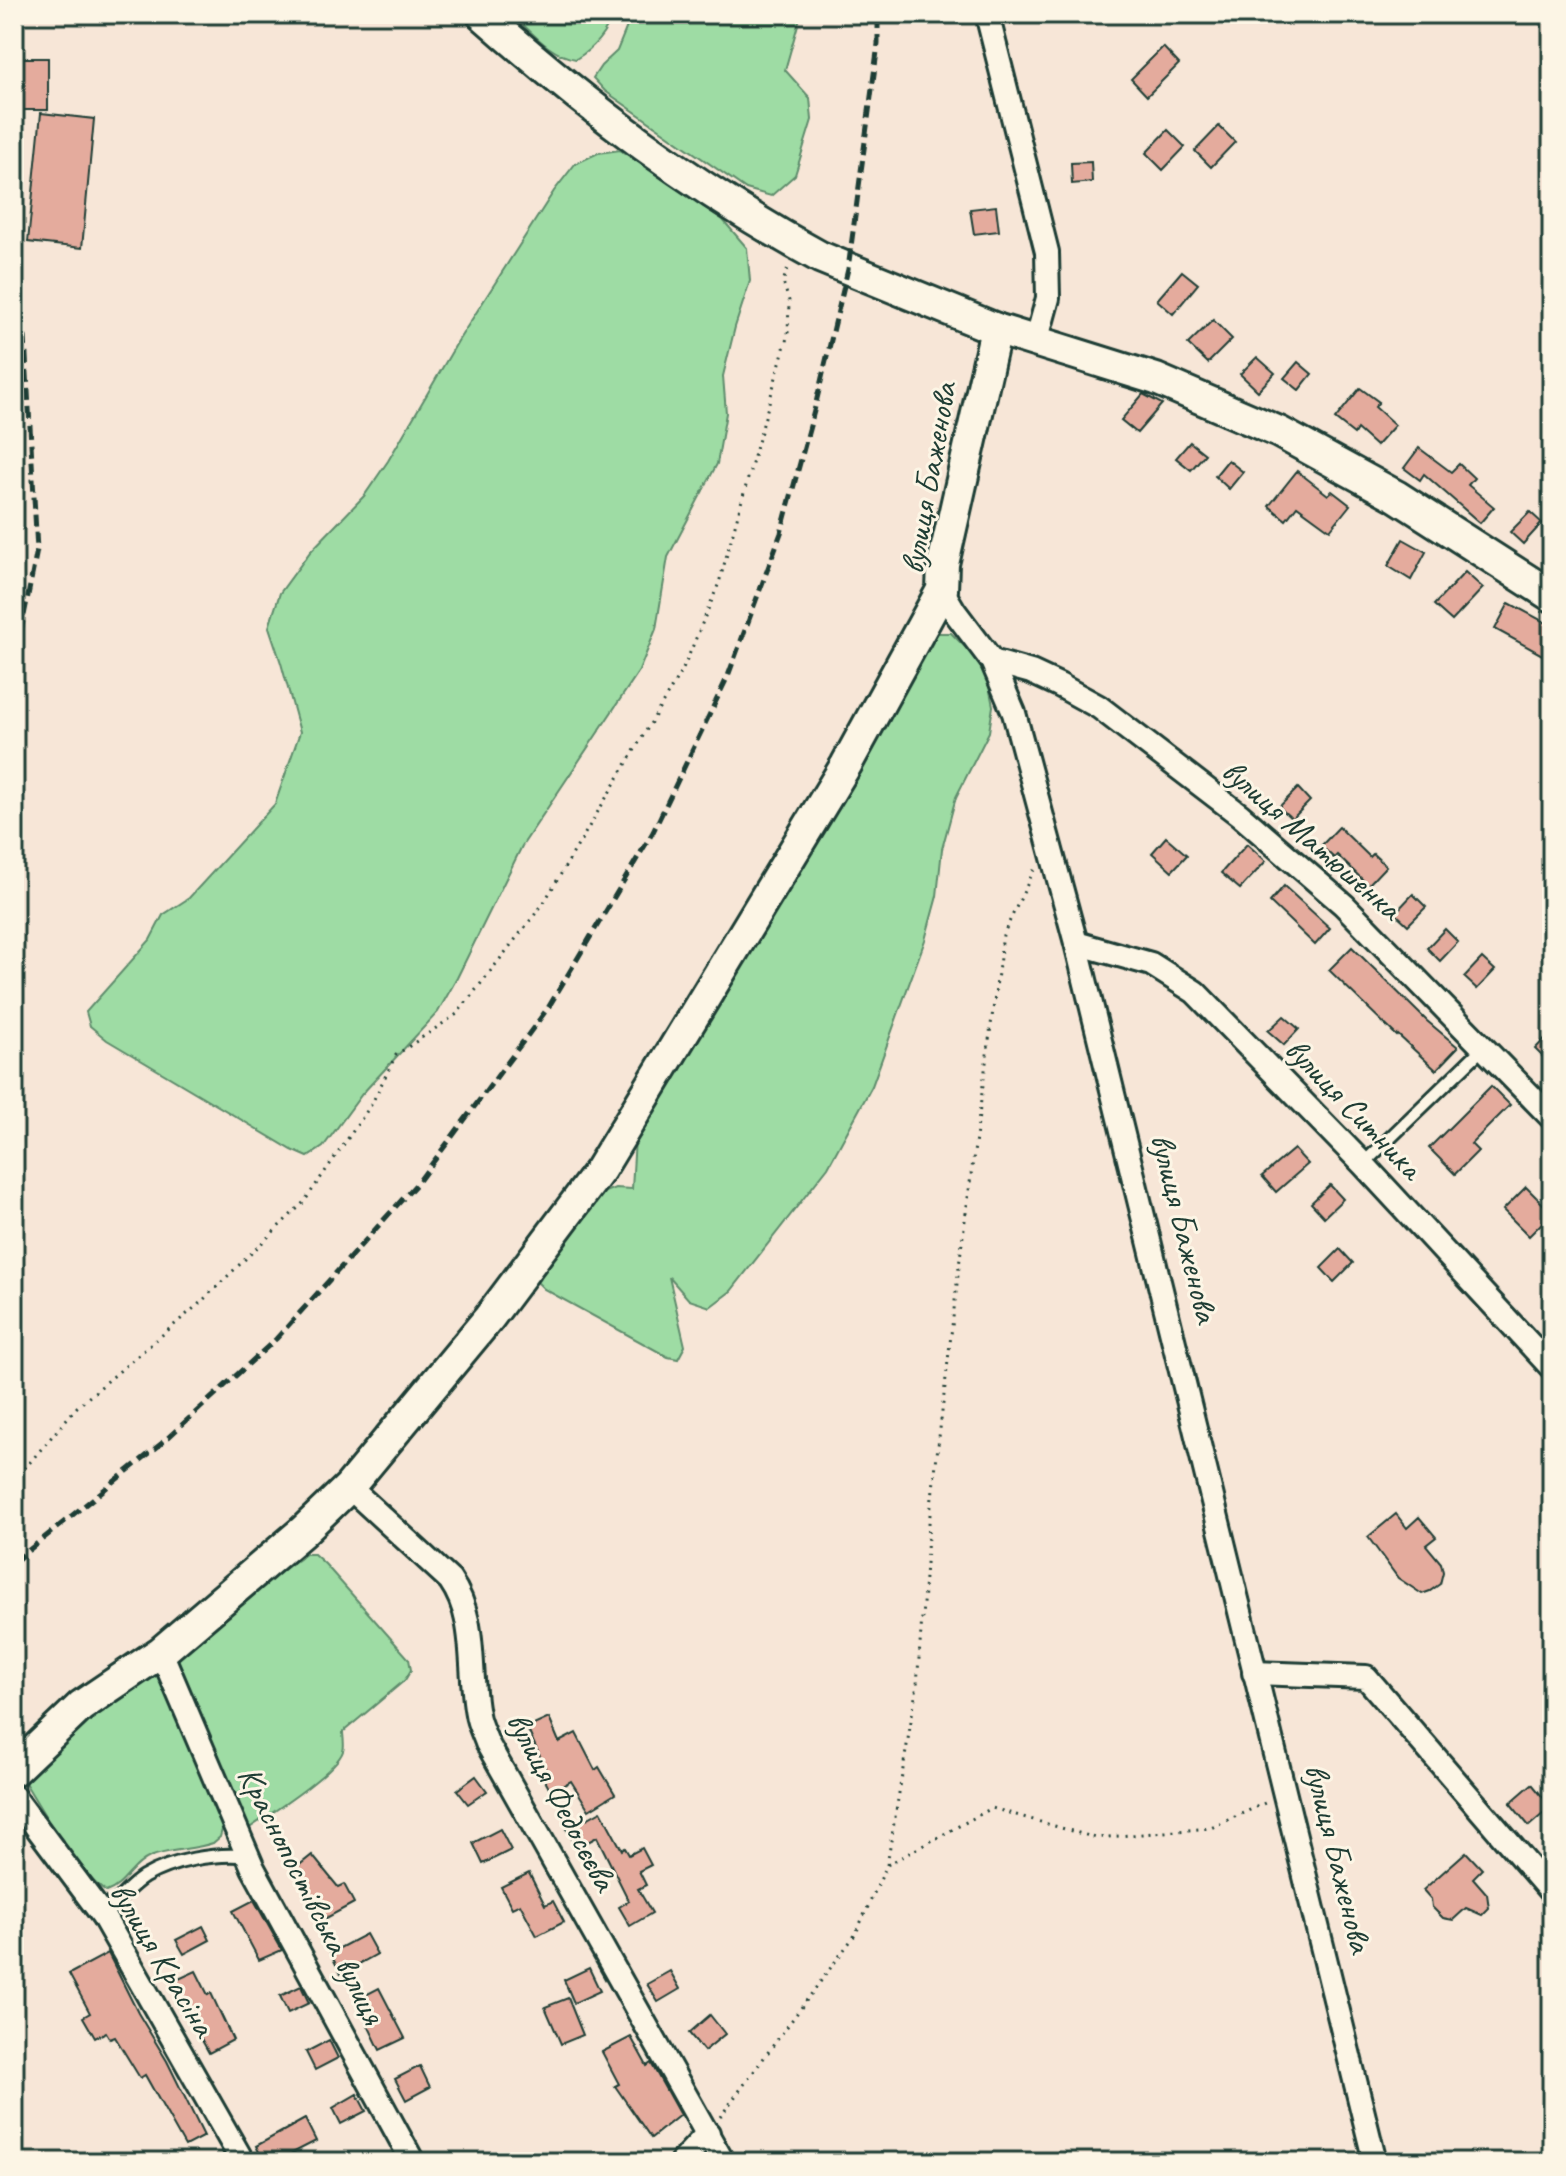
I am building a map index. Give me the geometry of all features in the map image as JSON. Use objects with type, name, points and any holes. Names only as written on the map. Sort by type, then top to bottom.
[{"type":"street","points":[[482,14],[552,76],[647,149],[714,196],[794,243],[820,257],[996,329],[1156,379],[1279,432],[1396,496],[1552,596]]},
{"type":"street","points":[[987,14],[1047,252],[1048,298],[1036,342]]},
{"type":"street","name":"вулиця Баженова","points":[[996,329],[943,564],[942,590],[992,661],[1014,713],[1076,943],[1375,2162]]},
{"type":"street","points":[[14,1770],[81,1706],[161,1652],[302,1532],[349,1487],[489,1318],[600,1170],[846,765],[942,590]]},
{"type":"street","name":"вулиця Матюшенка","points":[[992,661],[1045,678],[1099,707],[1240,815],[1344,905],[1552,1118]]},
{"type":"street","name":"вулиця Ситника","points":[[1076,943],[1151,964],[1195,992],[1550,1361]]},
{"type":"street","name":"вулиця Федосєєва","points":[[349,1487],[450,1580],[461,1595],[470,1629],[477,1715],[487,1743],[723,2162]]},
{"type":"street","name":"Краснопостівська вулиця","points":[[161,1652],[266,1894],[413,2162]]},
{"type":"street","points":[[1254,1673],[1366,1677],[1552,1893]]},
{"type":"street","name":"вулиця Красіна","points":[[14,1797],[103,1916],[243,2162]]},
{"type":"street","points":[[681,2162],[708,2133]]},
{"type":"lane","points":[[1363,1164],[1483,1048]]},
{"type":"lane","points":[[103,1916],[143,1878],[164,1868],[223,1854],[248,1856]]},
{"type":"path","points":[[14,1481],[77,1407],[200,1303],[304,1202],[371,1105],[396,1055],[457,1014],[543,904],[684,667],[719,583],[788,334],[789,301],[783,282],[794,243]]},
{"type":"path","points":[[708,2133],[855,1935],[887,1865],[917,1685],[929,1523],[1003,935],[1048,842]]},
{"type":"path","points":[[887,1865],[992,1808],[1096,1838],[1211,1828],[1284,1794]]},
{"type":"green space","points":[[512,14],[613,14],[599,40],[576,59],[549,48]]},
{"type":"green space","points":[[632,14],[801,14],[785,70],[810,98],[812,120],[795,175],[771,196],[746,189],[605,91],[593,78],[617,51]]},
{"type":"green space","points":[[620,150],[723,220],[747,248],[750,281],[723,376],[726,413],[717,464],[668,557],[656,629],[639,671],[522,846],[438,1012],[362,1094],[323,1147],[308,1157],[107,1040],[90,1026],[86,1012],[150,940],[163,915],[189,898],[275,804],[300,732],[269,627],[280,593],[310,552],[364,496],[388,461],[458,341],[554,191],[575,164],[598,153]]},
{"type":"green space","points":[[938,633],[951,633],[968,650],[987,676],[993,706],[989,732],[956,797],[942,849],[937,896],[925,940],[872,1086],[828,1167],[731,1291],[710,1307],[689,1300],[669,1277],[685,1346],[678,1359],[668,1357],[544,1289],[534,1279],[597,1195],[615,1188],[632,1189],[635,1138],[921,651]]},
{"type":"green space","points":[[306,1554],[314,1554],[325,1564],[409,1659],[411,1670],[405,1680],[343,1732],[343,1751],[329,1769],[251,1827],[244,1826],[177,1673],[177,1657],[266,1582]]},
{"type":"green space","points":[[150,1668],[161,1673],[223,1826],[220,1837],[213,1843],[150,1857],[106,1892],[83,1870],[24,1781],[30,1768]]},
{"type":"building","points":[[1163,47],[1179,64],[1147,96],[1131,79]]},
{"type":"building","points":[[14,58],[48,58],[48,110],[14,110]]},
{"type":"building","points":[[41,113],[94,119],[82,248],[28,242]]},
{"type":"building","points":[[1219,126],[1235,142],[1211,167],[1195,151]]},
{"type":"building","points":[[1168,130],[1185,147],[1163,170],[1146,153]]},
{"type":"building","points":[[1091,162],[1092,182],[1072,184],[1071,163]]},
{"type":"building","points":[[996,206],[999,231],[974,234],[970,209]]},
{"type":"building","points":[[1182,271],[1198,284],[1173,314],[1157,300]]},
{"type":"building","points":[[1213,320],[1232,339],[1208,363],[1188,344]]},
{"type":"building","points":[[1257,357],[1275,373],[1258,391],[1240,374]]},
{"type":"building","points":[[1298,362],[1312,374],[1299,390],[1284,378]]},
{"type":"building","points":[[1360,388],[1379,402],[1375,407],[1395,425],[1376,446],[1357,429],[1354,434],[1335,419]]},
{"type":"building","points":[[1143,394],[1162,404],[1137,433],[1121,420]]},
{"type":"building","points":[[1190,442],[1205,454],[1191,470],[1176,458]]},
{"type":"building","points":[[1419,448],[1451,472],[1459,464],[1474,478],[1468,485],[1494,507],[1480,523],[1424,474],[1420,480],[1404,468]]},
{"type":"building","points":[[1228,460],[1243,472],[1229,489],[1215,476]]},
{"type":"building","points":[[1297,471],[1328,495],[1332,491],[1350,505],[1330,530],[1297,506],[1286,520],[1269,506]]},
{"type":"building","points":[[1530,512],[1542,523],[1523,544],[1510,532]]},
{"type":"building","points":[[1403,539],[1426,552],[1411,580],[1388,566]]},
{"type":"building","points":[[1465,572],[1483,588],[1452,621],[1434,605]]},
{"type":"building","points":[[1509,603],[1552,626],[1552,645],[1546,657],[1495,629]]},
{"type":"building","points":[[1298,788],[1310,801],[1292,819],[1279,807]]},
{"type":"building","points":[[1339,827],[1370,857],[1373,854],[1386,866],[1368,885],[1337,855],[1334,858],[1321,846]]},
{"type":"building","points":[[1166,837],[1187,855],[1172,871],[1152,853]]},
{"type":"building","points":[[1247,844],[1266,861],[1240,889],[1221,873]]},
{"type":"building","points":[[1284,886],[1330,928],[1315,945],[1270,902]]},
{"type":"building","points":[[1413,894],[1426,907],[1408,925],[1395,913]]},
{"type":"building","points":[[1445,929],[1458,942],[1440,961],[1427,948]]},
{"type":"building","points":[[1352,947],[1458,1047],[1436,1070],[1329,970]]},
{"type":"building","points":[[1482,958],[1495,970],[1477,989],[1464,977]]},
{"type":"building","points":[[1284,1016],[1299,1029],[1284,1045],[1268,1031]]},
{"type":"building","points":[[1552,1031],[1552,1066],[1535,1049]]},
{"type":"building","points":[[1491,1086],[1510,1105],[1471,1144],[1478,1151],[1455,1174],[1429,1148]]},
{"type":"building","points":[[1294,1149],[1308,1164],[1276,1192],[1262,1176]]},
{"type":"building","points":[[1330,1185],[1343,1199],[1324,1217],[1311,1203]]},
{"type":"building","points":[[1526,1187],[1552,1213],[1529,1236],[1503,1210]]},
{"type":"building","points":[[1340,1249],[1353,1263],[1334,1282],[1321,1268]]},
{"type":"building","points":[[1396,1514],[1407,1528],[1419,1517],[1436,1537],[1426,1545],[1441,1563],[1443,1572],[1440,1584],[1430,1591],[1422,1594],[1398,1578],[1368,1537]]},
{"type":"building","points":[[549,1718],[559,1742],[576,1733],[595,1770],[599,1767],[615,1794],[589,1810],[571,1781],[551,1792],[542,1775],[547,1772],[527,1728]]},
{"type":"building","points":[[476,1776],[487,1791],[468,1804],[457,1790]]},
{"type":"building","points":[[1532,1784],[1551,1807],[1529,1826],[1510,1803]]},
{"type":"building","points":[[601,1811],[622,1850],[625,1848],[629,1855],[642,1848],[651,1865],[639,1871],[646,1885],[638,1889],[652,1913],[630,1926],[619,1907],[629,1901],[597,1837],[577,1848],[567,1830]]},
{"type":"building","points":[[500,1829],[511,1850],[483,1864],[473,1843]]},
{"type":"building","points":[[1466,1852],[1482,1869],[1473,1878],[1487,1894],[1489,1908],[1482,1915],[1466,1908],[1453,1920],[1443,1918],[1432,1907],[1431,1899],[1423,1890]]},
{"type":"building","points":[[312,1855],[338,1887],[344,1884],[354,1903],[319,1922],[308,1902],[315,1899],[292,1871]]},
{"type":"building","points":[[529,1873],[545,1905],[553,1901],[564,1922],[537,1936],[520,1904],[512,1908],[501,1887]]},
{"type":"building","points":[[254,1900],[282,1950],[259,1960],[233,1911]]},
{"type":"building","points":[[203,1926],[210,1940],[184,1954],[176,1940]]},
{"type":"building","points":[[366,1934],[377,1954],[341,1974],[330,1953]]},
{"type":"building","points":[[108,1953],[204,2136],[185,2146],[145,2075],[140,2078],[115,2037],[110,2039],[106,2032],[95,2038],[83,2017],[90,2013],[69,1974]]},
{"type":"building","points":[[589,1968],[600,1991],[574,2003],[564,1980]]},
{"type":"building","points":[[196,1971],[208,1995],[211,1993],[233,2040],[209,2053],[193,2024],[190,2025],[172,1982]]},
{"type":"building","points":[[670,1971],[680,1989],[658,2002],[647,1984]]},
{"type":"building","points":[[301,1986],[309,2003],[288,2013],[280,1996]]},
{"type":"building","points":[[379,1988],[405,2038],[380,2050],[356,2000]]},
{"type":"building","points":[[568,1998],[583,2035],[561,2044],[545,2007]]},
{"type":"building","points":[[710,2015],[725,2034],[704,2051],[689,2033]]},
{"type":"building","points":[[631,2037],[647,2066],[651,2063],[680,2115],[651,2138],[615,2086],[619,2084],[602,2052]]},
{"type":"building","points":[[329,2040],[338,2058],[315,2070],[306,2052]]},
{"type":"building","points":[[420,2066],[430,2087],[406,2100],[395,2079]]},
{"type":"building","points":[[357,2094],[366,2111],[341,2124],[333,2108]]},
{"type":"building","points":[[305,2119],[316,2141],[275,2162],[264,2162],[256,2146]]},
{"type":"railway","points":[[14,1562],[161,1444],[276,1339],[419,1181],[548,1008],[653,832],[728,676],[781,533],[848,269],[878,44],[878,14]]},
{"type":"railway","points":[[14,282],[25,338],[37,550],[14,666]]}]
